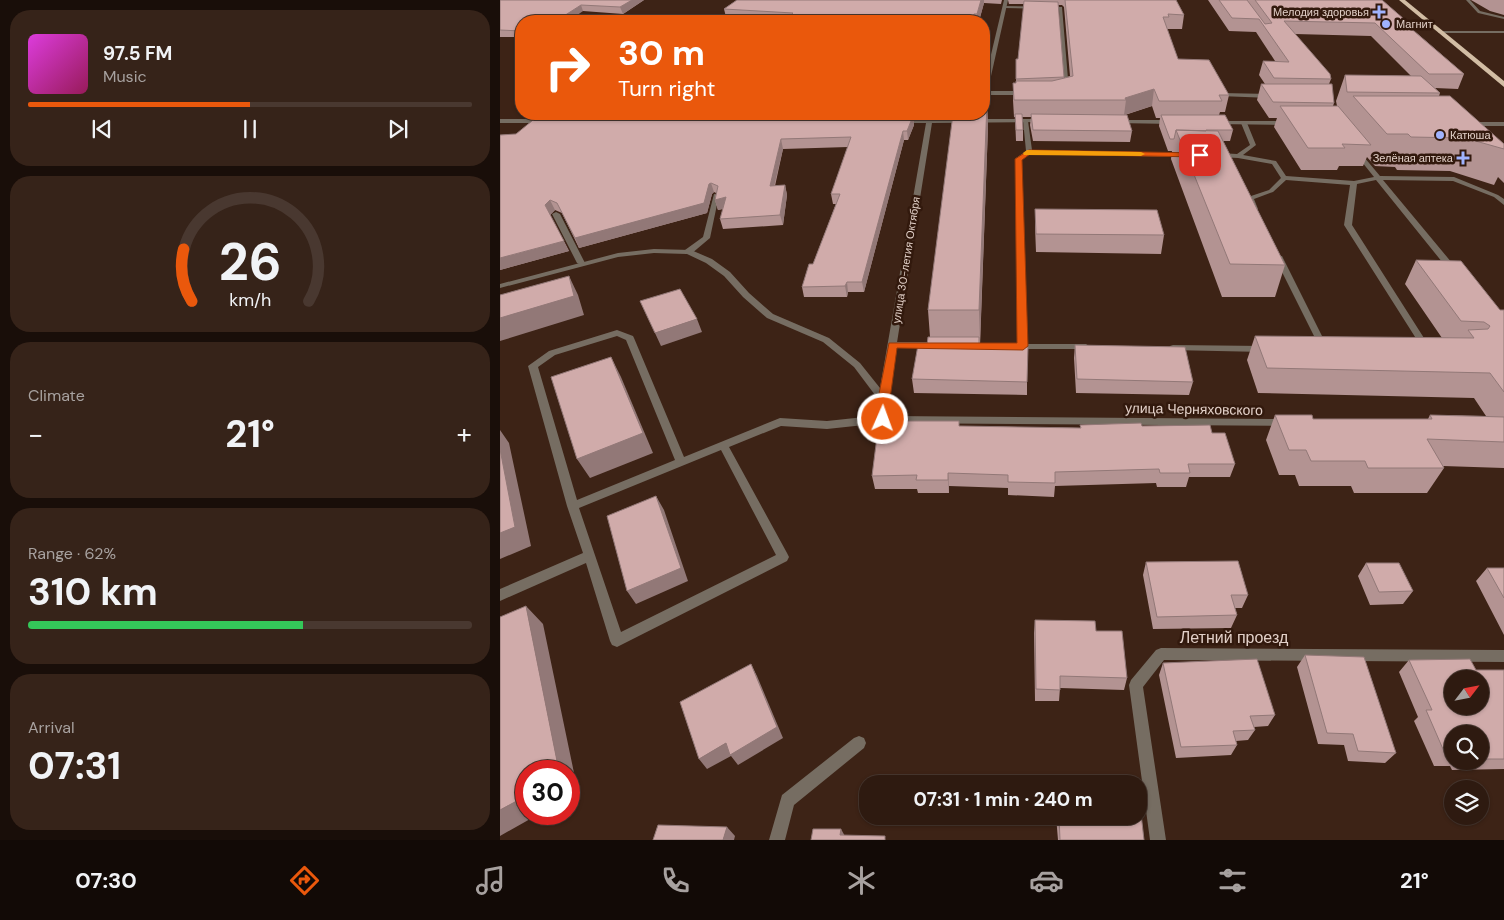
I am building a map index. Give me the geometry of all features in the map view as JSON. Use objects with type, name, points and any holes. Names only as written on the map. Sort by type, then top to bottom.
[{"type":"highway","points":[[1402,0],[1504,85]]},
{"type":"street","points":[[990,68],[1006,0]]},
{"type":"street","points":[[1468,0],[1479,12],[1504,18]]},
{"type":"street","points":[[1004,7],[1061,8],[1068,90],[1059,91]]},
{"type":"street","points":[[1440,32],[1504,32]]},
{"type":"street","points":[[990,38],[997,38]]},
{"type":"street","points":[[990,93],[1032,93]]},
{"type":"street","points":[[1221,95],[1276,96]]},
{"type":"street","points":[[890,120],[1055,121]]},
{"type":"street","points":[[500,121],[549,121]]},
{"type":"street","name":"улица 30-летия Октября","points":[[883,419],[883,399],[929,121]]},
{"type":"street","points":[[1025,121],[1029,152]]},
{"type":"street","points":[[1115,122],[1184,122]]},
{"type":"street","points":[[1214,123],[1294,123]]},
{"type":"street","points":[[1238,156],[1253,145],[1244,123]]},
{"type":"street","points":[[1457,124],[1504,124]]},
{"type":"street","points":[[1352,147],[1457,275]]},
{"type":"street","points":[[1023,346],[1018,159],[1029,152],[1188,155]]},
{"type":"street","points":[[1208,155],[1238,156],[1274,162],[1284,178]]},
{"type":"street","points":[[1258,216],[1250,198],[1271,191],[1284,178],[1354,183],[1376,178],[1454,179],[1496,196],[1504,203]]},
{"type":"street","points":[[1354,183],[1348,225],[1427,350]]},
{"type":"street","points":[[688,252],[706,238],[716,195]]},
{"type":"street","points":[[556,214],[581,263]]},
{"type":"street","points":[[500,286],[581,263],[627,254],[654,251],[688,252],[709,261],[727,274],[746,295],[770,316],[826,340],[857,365],[883,399]]},
{"type":"street","points":[[1276,251],[1324,349]]},
{"type":"street","points":[[681,462],[630,338],[617,333],[552,353],[533,366],[573,506],[617,641],[783,557],[723,445]]},
{"type":"street","points":[[892,345],[939,346]]},
{"type":"street","points":[[967,346],[1100,347]]},
{"type":"street","points":[[1159,348],[1276,349]]},
{"type":"street","name":"улица Черняховского","points":[[573,506],[780,422],[827,425],[883,419],[1297,424]]},
{"type":"street","points":[[500,595],[589,556]]},
{"type":"street","name":"Летний проезд","points":[[1158,840],[1136,685],[1161,654],[1504,656]]},
{"type":"street","points":[[777,840],[787,800],[859,744]]},
{"type":"building","points":[[500,0],[632,0],[620,7],[581,5],[565,15],[515,15],[515,31],[500,30]]},
{"type":"building","points":[[737,0],[981,0],[977,14],[974,15],[791,15],[793,13],[724,9]]},
{"type":"building","points":[[1065,0],[1176,0],[1184,15],[1168,14],[1169,17],[1163,17],[1178,59],[1209,60],[1229,95],[1219,95],[1222,101],[1159,101],[1154,89],[1125,98],[1126,100],[1014,100],[1013,83],[1016,83],[1016,81],[1052,81],[1073,76]]},
{"type":"building","points":[[1219,0],[1247,0],[1265,24],[1272,23],[1255,0],[1382,0],[1405,20],[1401,20],[1464,74],[1429,74],[1375,23],[1284,21],[1330,74],[1331,79],[1274,78],[1263,61],[1289,62],[1259,19],[1232,18]]},
{"type":"building","points":[[1024,1],[1058,2],[1064,77],[1016,79],[1016,59],[1018,59]]},
{"type":"building","points":[[1345,75],[1421,76],[1440,93],[1347,92]]},
{"type":"building","points":[[1261,84],[1332,84],[1334,103],[1273,102]]},
{"type":"building","points":[[1353,96],[1450,96],[1504,144],[1504,149],[1465,138],[1411,137],[1408,134],[1387,134]]},
{"type":"building","points":[[1280,106],[1338,106],[1371,145],[1342,144],[1345,148],[1308,148]]},
{"type":"building","points":[[1015,114],[1022,114],[1023,130],[1016,130]]},
{"type":"building","points":[[1031,114],[1127,115],[1132,131],[1033,130]]},
{"type":"building","points":[[1161,115],[1225,115],[1233,130],[1176,130],[1174,139],[1170,139]]},
{"type":"building","points":[[533,120],[911,120],[907,131],[903,131],[862,282],[847,282],[845,286],[802,287],[809,264],[813,264],[840,194],[831,194],[851,137],[781,139],[770,186],[785,185],[780,215],[720,219],[726,197],[715,200],[718,186],[711,183],[709,184],[704,203],[575,238],[557,203],[550,200],[545,205],[564,241],[500,258],[500,135],[516,134]]},
{"type":"building","points":[[952,120],[986,120],[979,310],[928,310]]},
{"type":"building","points":[[1176,130],[1218,131],[1285,265],[1230,264]]},
{"type":"building","points":[[1035,209],[1157,210],[1164,235],[1036,234]]},
{"type":"building","points":[[1416,260],[1461,261],[1500,310],[1504,310],[1504,392],[1490,373],[1267,368],[1255,336],[1474,338],[1468,330],[1488,329],[1490,326],[1484,322],[1461,321]]},
{"type":"building","points":[[569,276],[574,296],[500,318],[500,295]]},
{"type":"building","points":[[680,289],[697,319],[655,333],[640,301]]},
{"type":"building","points":[[928,337],[979,337],[979,346],[1028,347],[1027,382],[912,379],[918,345],[927,345]]},
{"type":"building","points":[[1075,345],[1185,347],[1193,382],[1077,379]]},
{"type":"building","points":[[611,357],[643,433],[577,459],[551,377]]},
{"type":"building","points":[[1275,415],[1312,415],[1313,419],[1432,419],[1430,415],[1504,417],[1504,442],[1427,439],[1444,468],[1368,468],[1365,461],[1311,461],[1306,450],[1289,450]]},
{"type":"building","points":[[879,421],[959,421],[959,426],[1081,428],[1080,425],[1141,423],[1142,426],[1210,425],[1212,433],[1225,433],[1235,464],[1188,464],[1190,473],[1160,473],[1159,469],[1055,472],[1055,483],[1008,482],[1008,475],[948,473],[948,480],[916,480],[917,475],[872,476]]},
{"type":"building","points":[[500,449],[515,527],[500,533]]},
{"type":"building","points":[[656,496],[681,568],[627,591],[607,516]]},
{"type":"building","points":[[1238,561],[1248,595],[1231,595],[1237,615],[1157,617],[1146,562]]},
{"type":"building","points":[[1366,563],[1399,563],[1413,591],[1379,592]]},
{"type":"building","points":[[1487,568],[1504,568],[1504,598]]},
{"type":"building","points":[[526,606],[557,760],[515,760],[515,802],[500,810],[500,617]]},
{"type":"building","points":[[1035,620],[1095,621],[1096,631],[1122,631],[1127,678],[1060,676],[1060,690],[1036,689]]},
{"type":"building","points":[[1305,655],[1364,657],[1396,753],[1358,751],[1353,734],[1327,733]]},
{"type":"building","points":[[1257,659],[1275,715],[1250,716],[1255,730],[1233,731],[1237,745],[1181,747],[1163,663]]},
{"type":"building","points":[[1470,659],[1476,670],[1444,670],[1444,715],[1489,715],[1489,670],[1504,670],[1504,759],[1489,759],[1489,725],[1444,725],[1444,751],[1426,710],[1432,710],[1409,660]]},
{"type":"building","points":[[751,664],[777,727],[730,755],[726,743],[699,759],[680,702]]},
{"type":"building","points":[[658,825],[727,827],[723,840],[653,840]]},
{"type":"building","points":[[1059,825],[1142,825],[1144,840],[1060,840]]},
{"type":"building","points":[[813,829],[841,829],[840,835],[885,836],[885,840],[811,840]]},
{"type":"slow traffic","points":[[1027,153],[1141,154]]},
{"type":"place","name":"Мелодия здоровья","points":[[1379,12]]},
{"type":"place","name":"Магнит","points":[[1386,24]]},
{"type":"place","name":"Катюша","points":[[1440,135]]},
{"type":"place","name":"Зелёная аптека","points":[[1463,158]]},
{"type":"route","points":[[883,419],[883,399],[892,345],[1023,346],[1018,159],[1029,152],[1200,155]]}]
